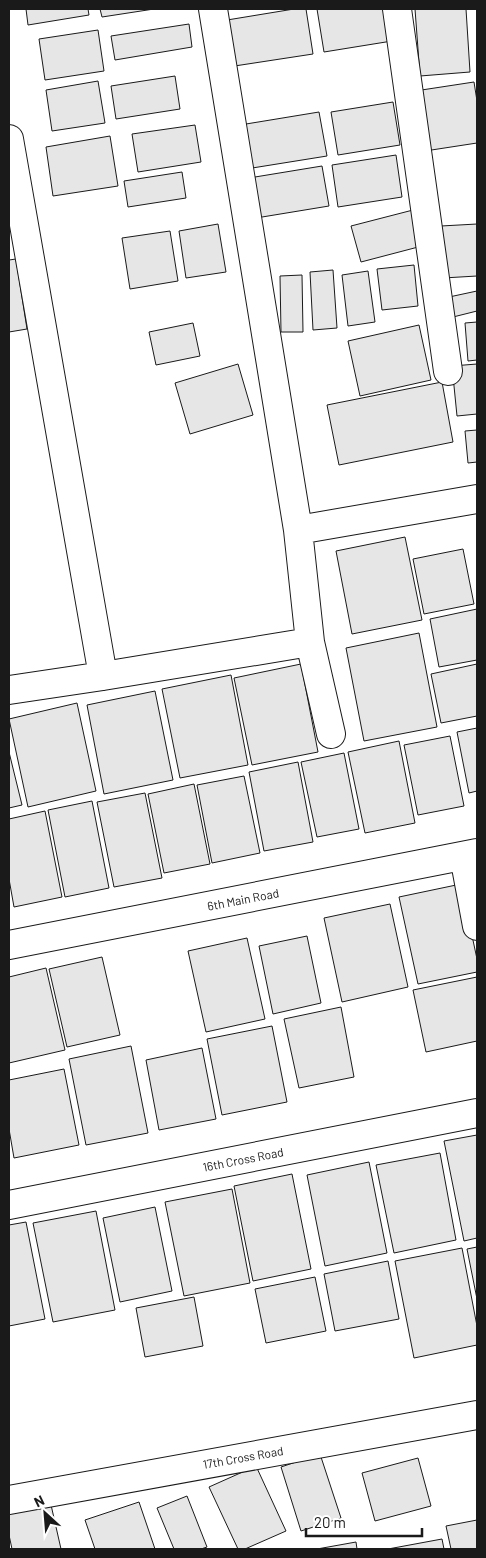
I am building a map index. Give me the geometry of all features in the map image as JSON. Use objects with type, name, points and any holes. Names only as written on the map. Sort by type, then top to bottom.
[{"type":"street","points":[[213,9],[298,530],[310,642],[331,734]]},
{"type":"street","points":[[397,9],[448,371]]},
{"type":"street","points":[[9,139],[16,227],[103,676]]},
{"type":"street","points":[[298,530],[477,499]]},
{"type":"street","points":[[9,690],[310,642]]},
{"type":"street","points":[[471,854],[477,926]]},
{"type":"street","name":"6th Main Road","points":[[9,945],[471,854]]},
{"type":"street","name":"16th Cross Road","points":[[9,1205],[477,1113]]},
{"type":"street","name":"17th Cross Road","points":[[9,1500],[477,1415]]},
{"type":"building","points":[[26,9],[88,9],[89,15],[28,25]]},
{"type":"building","points":[[100,9],[154,9],[102,17]]},
{"type":"building","points":[[294,9],[306,9],[313,54],[228,67],[221,21]]},
{"type":"building","points":[[317,9],[387,9],[392,41],[324,52]]},
{"type":"building","points":[[415,9],[466,9],[470,72],[420,76]]},
{"type":"building","points":[[189,24],[192,47],[115,60],[111,36]]},
{"type":"building","points":[[98,30],[104,71],[45,80],[39,39]]},
{"type":"building","points":[[175,76],[180,109],[116,119],[111,86]]},
{"type":"building","points":[[98,81],[105,123],[52,131],[46,90]]},
{"type":"building","points":[[474,82],[477,101],[477,143],[425,151],[415,91]]},
{"type":"building","points":[[393,102],[400,145],[338,155],[331,112]]},
{"type":"building","points":[[319,112],[327,156],[246,169],[240,125]]},
{"type":"building","points":[[195,125],[201,162],[138,172],[132,134]]},
{"type":"building","points":[[110,136],[118,186],[53,196],[46,147]]},
{"type":"building","points":[[396,155],[402,197],[338,207],[332,165]]},
{"type":"building","points":[[322,166],[329,206],[256,218],[249,178]]},
{"type":"building","points":[[182,172],[186,198],[128,207],[124,181]]},
{"type":"building","points":[[413,210],[422,246],[361,262],[351,226]]},
{"type":"building","points":[[218,224],[226,272],[186,278],[179,231]]},
{"type":"building","points":[[477,224],[477,276],[443,278],[441,226]]},
{"type":"building","points":[[170,231],[178,281],[130,289],[122,238]]},
{"type":"building","points":[[16,259],[27,329],[9,332],[9,260]]},
{"type":"building","points":[[414,265],[418,306],[382,310],[377,269]]},
{"type":"building","points":[[333,270],[337,328],[313,330],[310,272]]},
{"type":"building","points":[[368,271],[375,322],[348,326],[342,275]]},
{"type":"building","points":[[302,275],[303,332],[281,332],[280,276]]},
{"type":"building","points":[[477,291],[477,311],[453,317],[449,297]]},
{"type":"building","points":[[477,322],[477,360],[468,361],[465,323]]},
{"type":"building","points":[[193,323],[200,356],[156,365],[149,332]]},
{"type":"building","points":[[419,325],[431,380],[360,396],[348,341]]},
{"type":"building","points":[[238,364],[253,415],[190,434],[175,383]]},
{"type":"building","points":[[477,364],[477,414],[457,416],[452,366]]},
{"type":"building","points":[[442,382],[453,442],[339,465],[327,405]]},
{"type":"building","points":[[477,430],[477,462],[468,463],[465,431]]},
{"type":"building","points":[[405,537],[422,620],[352,634],[336,551]]},
{"type":"building","points":[[463,549],[474,604],[424,614],[413,559]]},
{"type":"building","points":[[477,609],[477,660],[439,667],[430,619]]},
{"type":"building","points":[[419,633],[437,727],[364,741],[346,648]]},
{"type":"building","points":[[301,664],[318,752],[252,765],[234,678]]},
{"type":"building","points":[[477,664],[477,716],[441,723],[431,674]]},
{"type":"building","points":[[231,675],[248,765],[180,778],[162,689]]},
{"type":"building","points":[[155,691],[173,780],[104,794],[87,705]]},
{"type":"building","points":[[77,703],[96,791],[28,807],[9,719]]},
{"type":"building","points":[[477,728],[477,791],[469,793],[457,732]]},
{"type":"building","points":[[450,736],[464,806],[418,815],[404,745]]},
{"type":"building","points":[[399,741],[415,823],[365,833],[348,752]]},
{"type":"building","points":[[9,752],[22,805],[9,808]]},
{"type":"building","points":[[344,753],[359,829],[317,837],[301,762]]},
{"type":"building","points":[[298,762],[313,842],[264,851],[249,772]]},
{"type":"building","points":[[244,776],[260,853],[212,863],[197,785]]},
{"type":"building","points":[[194,784],[210,864],[164,873],[148,794]]},
{"type":"building","points":[[145,793],[162,878],[114,887],[97,802]]},
{"type":"building","points":[[92,801],[109,888],[65,897],[48,810]]},
{"type":"building","points":[[45,811],[62,897],[14,907],[9,879],[9,819]]},
{"type":"building","points":[[461,884],[477,959],[477,972],[418,984],[399,897]]},
{"type":"building","points":[[390,904],[408,987],[342,1002],[324,918]]},
{"type":"building","points":[[307,936],[321,1003],[273,1014],[259,946]]},
{"type":"building","points":[[247,938],[265,1019],[206,1032],[188,951]]},
{"type":"building","points":[[102,957],[120,1035],[67,1047],[49,969]]},
{"type":"building","points":[[46,968],[65,1050],[9,1063],[9,977]]},
{"type":"building","points":[[477,977],[477,1041],[426,1052],[413,990]]},
{"type":"building","points":[[341,1007],[354,1077],[299,1088],[284,1019]]},
{"type":"building","points":[[272,1026],[287,1102],[222,1115],[207,1039]]},
{"type":"building","points":[[131,1046],[148,1133],[86,1145],[69,1059]]},
{"type":"building","points":[[202,1048],[216,1119],[159,1130],[146,1060]]},
{"type":"building","points":[[64,1069],[79,1145],[14,1158],[9,1129],[9,1080]]},
{"type":"building","points":[[477,1135],[477,1238],[464,1241],[444,1141]]},
{"type":"building","points":[[440,1153],[456,1240],[394,1253],[376,1165]]},
{"type":"building","points":[[369,1162],[387,1253],[325,1266],[307,1175]]},
{"type":"building","points":[[292,1174],[311,1269],[253,1281],[234,1186]]},
{"type":"building","points":[[232,1189],[250,1283],[184,1296],[165,1202]]},
{"type":"building","points":[[155,1207],[172,1291],[120,1302],[103,1218]]},
{"type":"building","points":[[96,1211],[115,1310],[53,1322],[33,1223]]},
{"type":"building","points":[[26,1222],[45,1319],[9,1326],[9,1225]]},
{"type":"building","points":[[477,1247],[477,1299],[467,1249]]},
{"type":"building","points":[[462,1248],[477,1326],[477,1345],[414,1358],[395,1261]]},
{"type":"building","points":[[388,1261],[399,1319],[335,1331],[324,1274]]},
{"type":"building","points":[[315,1277],[326,1331],[266,1343],[255,1289]]},
{"type":"building","points":[[194,1297],[203,1346],[145,1357],[136,1308]]},
{"type":"building","points":[[320,1454],[341,1518],[301,1531],[281,1467]]},
{"type":"building","points":[[418,1458],[431,1506],[375,1521],[362,1473]]},
{"type":"building","points":[[256,1466],[286,1531],[245,1549],[238,1549],[209,1487]]},
{"type":"building","points":[[49,1496],[61,1549],[12,1549],[9,1535],[9,1505]]},
{"type":"building","points":[[187,1496],[207,1547],[201,1549],[174,1549],[157,1508]]},
{"type":"building","points":[[139,1502],[155,1549],[95,1549],[85,1520]]},
{"type":"building","points":[[477,1520],[477,1549],[451,1549],[446,1526]]},
{"type":"building","points":[[442,1539],[444,1549],[388,1549]]},
{"type":"building","points":[[356,1542],[357,1549],[317,1549]]}]
